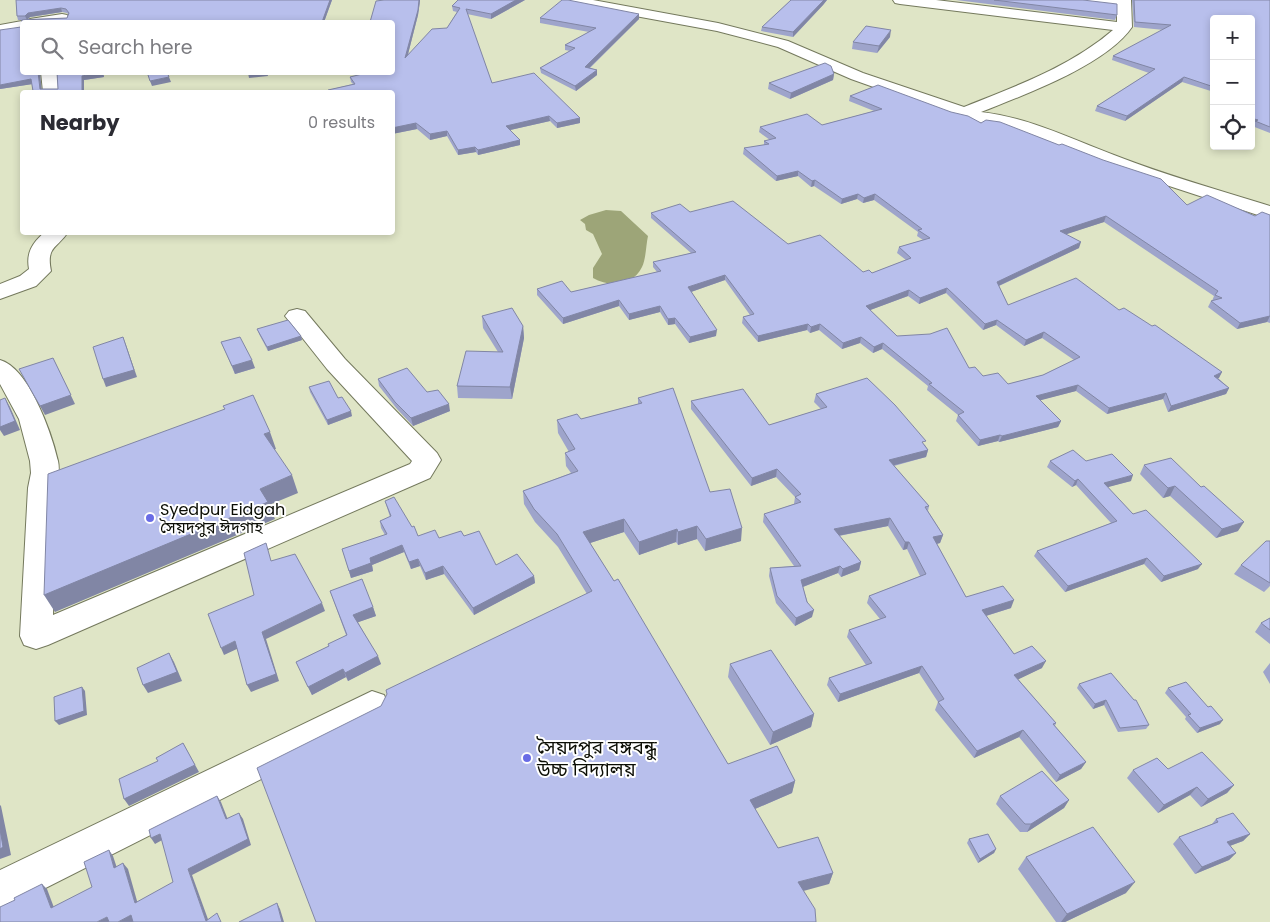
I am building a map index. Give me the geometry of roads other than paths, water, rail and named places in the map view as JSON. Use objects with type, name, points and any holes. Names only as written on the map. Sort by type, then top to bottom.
[{"type":"street","points":[[570,0],[718,27],[783,44],[857,76],[976,118],[1008,121],[1049,135],[1109,160],[1270,213]]},
{"type":"street","points":[[900,0],[1125,27]]},
{"type":"street","points":[[964,113],[1067,71],[1110,42],[1125,27],[1125,2],[1087,0]]},
{"type":"street","points":[[43,20],[63,15]]},
{"type":"street","points":[[0,29],[20,25]]},
{"type":"street","points":[[0,292],[28,281],[40,271],[37,258],[43,244],[54,235]]},
{"type":"street","points":[[0,368],[14,384],[32,419],[44,461],[45,473],[42,488],[36,636],[420,471],[427,460],[336,364],[297,316]]},
{"type":"street","points":[[0,891],[372,706]]},
{"type":"place","name":"Syedpur Eidgah সৈয়দপুর ঈদগাহ","points":[[150,518]]},
{"type":"place","name":"সৈয়দপুর বঙ্গবন্ধু উচ্চ বিদ্যালয়","points":[[527,758]]}]
